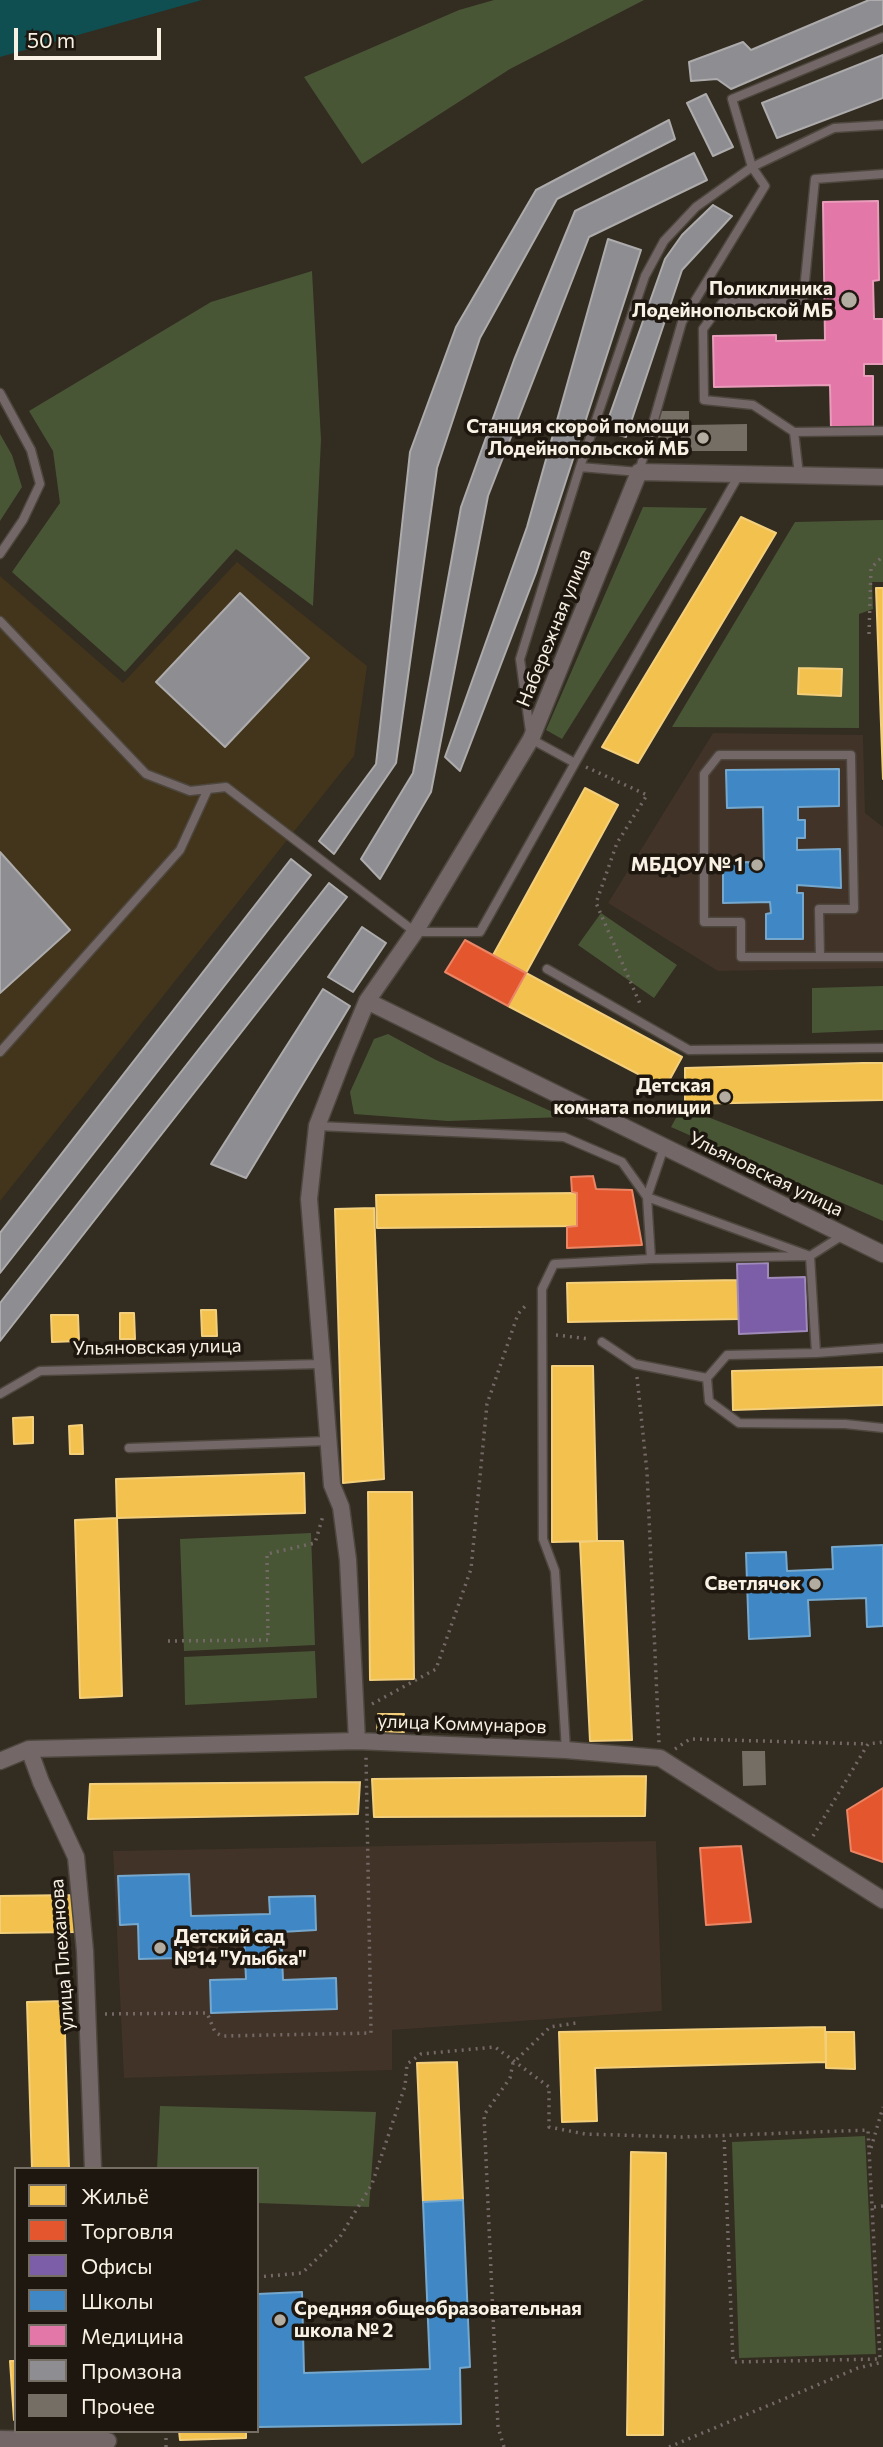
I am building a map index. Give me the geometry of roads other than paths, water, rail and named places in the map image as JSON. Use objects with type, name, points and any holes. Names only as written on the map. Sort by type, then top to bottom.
[{"type":"street","points":[[639,472],[883,477]]},
{"type":"street","name":"Набережная улица","points":[[361,1741],[348,1560],[341,1507],[332,1485],[309,1199],[317,1126],[367,1001],[415,932],[531,739],[639,472]]},
{"type":"street","name":"Ульяновская улица","points":[[367,1001],[883,1254]]},
{"type":"street","name":"улица Коммунаров","points":[[0,1761],[29,1749],[361,1741],[566,1750],[660,1758],[883,1900]]},
{"type":"street","name":"улица Плеханова","points":[[29,1749],[41,1782],[76,1857],[88,2016],[93,2167]]},
{"type":"street","points":[[0,2440],[108,2440]]},
{"type":"lane","points":[[580,467],[639,472],[682,322],[765,186],[752,167],[732,99],[883,37]]},
{"type":"lane","points":[[575,763],[531,739],[520,659],[580,467],[645,276],[664,240],[696,207],[752,167],[834,128],[883,125]]},
{"type":"lane","points":[[883,174],[815,179],[803,301],[723,302],[703,329],[704,400],[753,405],[794,432],[883,432]]},
{"type":"lane","points":[[0,393],[31,450],[40,484],[23,520],[0,555]]},
{"type":"lane","points":[[794,432],[799,475]]},
{"type":"lane","points":[[0,621],[146,774],[190,790],[226,787],[415,932],[480,932],[740,473]]},
{"type":"lane","points":[[820,957],[819,909],[854,909],[851,755],[719,755],[704,774],[704,922],[741,922],[741,957],[820,957],[883,957]]},
{"type":"lane","points":[[0,1052],[180,850],[208,789]]},
{"type":"lane","points":[[547,969],[689,1050],[883,1048]]},
{"type":"lane","points":[[317,1126],[564,1137],[622,1162],[647,1197],[810,1256]]},
{"type":"lane","points":[[651,1259],[647,1197],[664,1147]]},
{"type":"lane","points":[[566,1750],[555,1571],[543,1539],[541,1289],[554,1264],[810,1256],[843,1235]]},
{"type":"lane","points":[[810,1256],[816,1353]]},
{"type":"lane","points":[[602,1342],[635,1364],[707,1378]]},
{"type":"lane","points":[[883,1348],[727,1355],[707,1378],[709,1401],[738,1423],[845,1424],[883,1428]]},
{"type":"lane","name":"Ульяновская улица","points":[[0,1394],[40,1371],[321,1364]]},
{"type":"lane","points":[[129,1448],[328,1441]]},
{"type":"water","points":[[0,0],[202,0],[0,57]]},
{"type":"place","name":"Поликлиника Лодейнопольской МБ","points":[[849,300]]},
{"type":"place","name":"Станция скорой помощи Лодейнопольской МБ","points":[[703,438]]},
{"type":"place","name":"МБДОУ № 1","points":[[757,865]]},
{"type":"place","name":"Детская комната полиции","points":[[725,1097]]},
{"type":"place","name":"Светлячок","points":[[815,1584]]},
{"type":"place","name":"Детский сад №14 \"Улыбка\"","points":[[160,1948]]},
{"type":"place","name":"Средняя общеобразовательная школа № 2","points":[[280,2320]]}]
